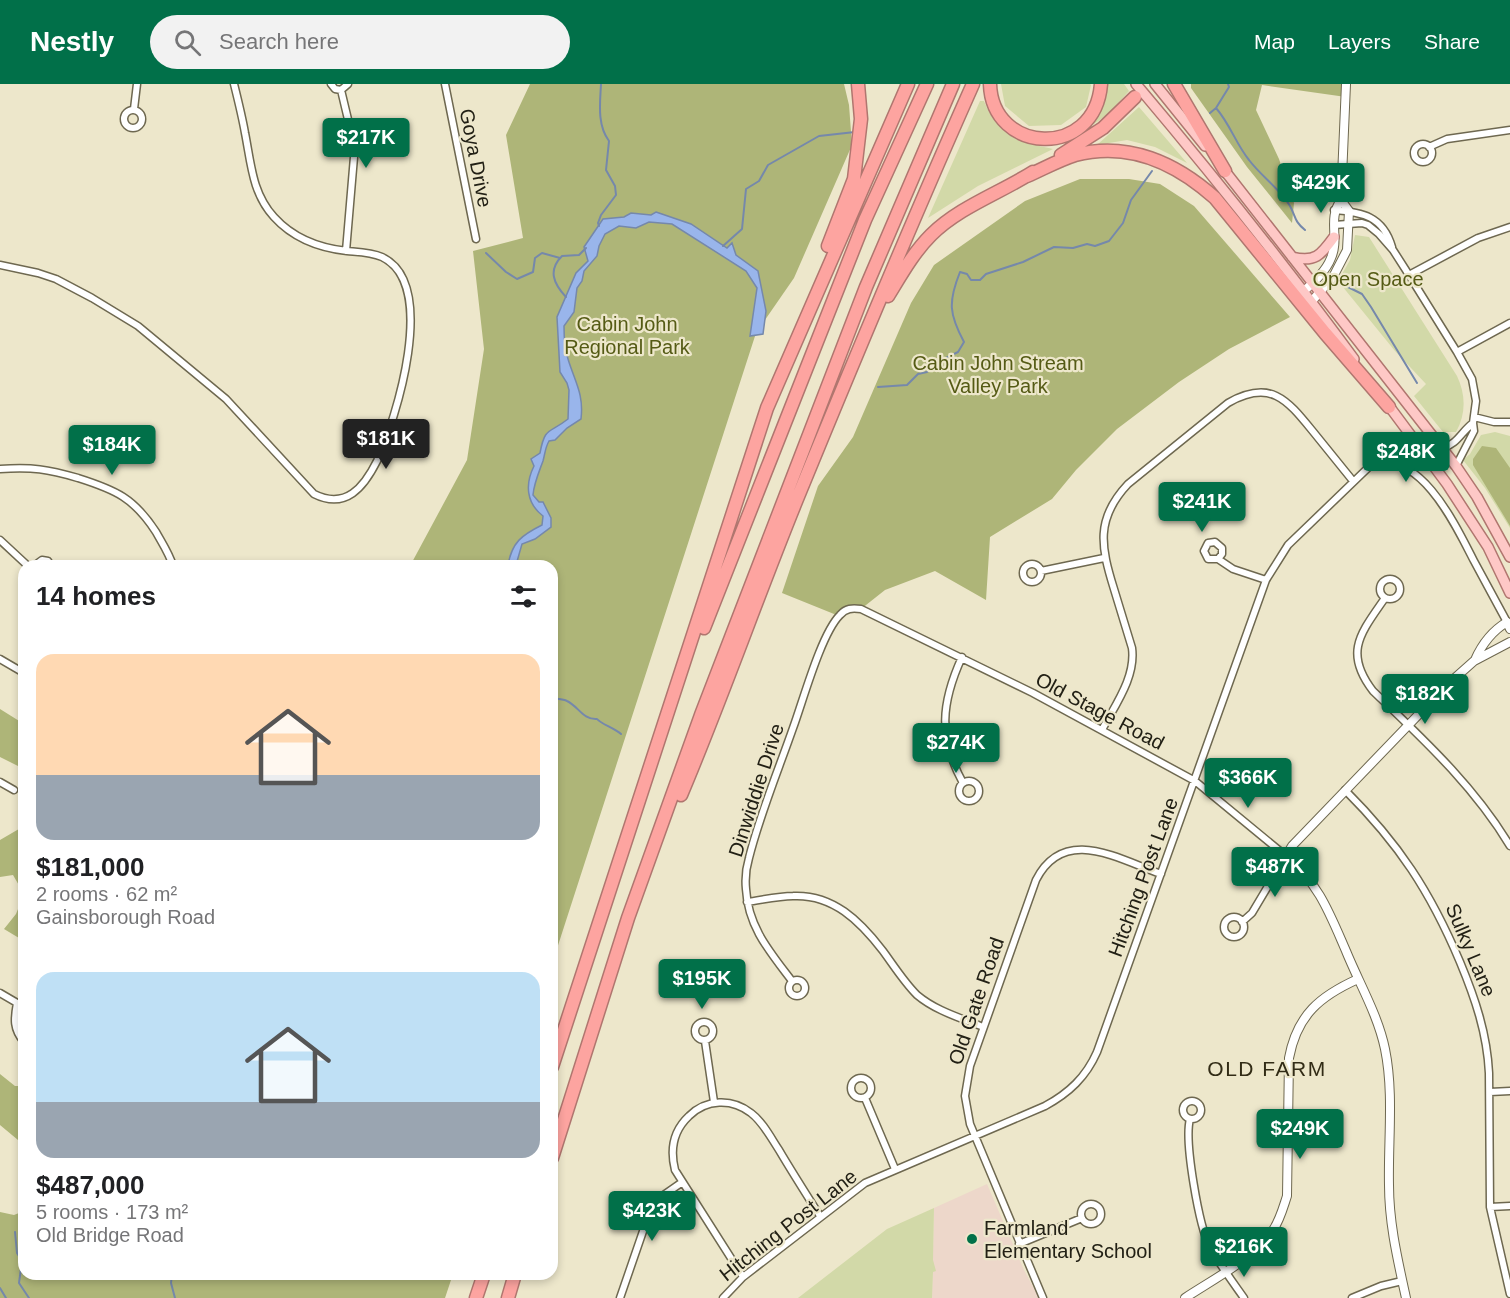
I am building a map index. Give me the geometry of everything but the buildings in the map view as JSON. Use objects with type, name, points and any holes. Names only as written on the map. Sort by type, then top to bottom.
[{"type":"highway","points":[[809,309],[813,285],[854,179],[861,119],[858,84]]},
{"type":"highway","points":[[558,1049],[767,408],[908,84]]},
{"type":"highway","points":[[659,744],[865,220],[927,84]]},
{"type":"highway","points":[[558,1139],[628,918],[701,715],[866,287],[953,84]]},
{"type":"highway","points":[[628,918],[712,721],[797,500],[926,189],[973,84]]},
{"type":"highway","points":[[990,84],[999,114],[1008,124],[1026,136],[1048,139],[1067,135],[1084,126],[1097,106],[1101,84]]},
{"type":"highway","points":[[1174,84],[1225,171]]},
{"type":"highway","points":[[868,330],[917,250],[932,234],[952,219],[1027,176],[1103,128],[1136,97]]},
{"type":"highway","points":[[1027,176],[1072,156],[1091,152],[1113,152],[1160,160],[1195,180],[1215,198],[1325,333],[1389,407]]},
{"type":"highway","points":[[476,1298],[482,1280]]},
{"type":"highway","points":[[508,1298],[513,1280]]},
{"type":"main road","points":[[1136,84],[1233,199],[1312,301],[1450,489],[1488,547],[1510,593]]},
{"type":"main road","points":[[1155,84],[1455,466],[1477,497],[1510,557]]},
{"type":"main road","points":[[1292,257],[1303,260],[1315,258],[1323,252],[1334,237]]},
{"type":"street","points":[[134,110],[137,84]]},
{"type":"street","points":[[0,265],[56,279],[138,326],[226,399],[314,494],[329,500],[357,491],[372,471],[386,441],[397,407],[408,352],[409,301],[404,280],[400,272],[382,257],[365,252],[317,245],[297,237],[268,210],[255,184],[234,84]]},
{"type":"street","points":[[331,84],[335,89],[341,90]]},
{"type":"street","points":[[341,90],[348,84]]},
{"type":"street","name":"Goya Drive","points":[[445,84],[476,239]]},
{"type":"street","points":[[1304,291],[1332,258],[1334,210],[1341,200],[1346,84]]},
{"type":"street","points":[[341,90],[351,132],[354,157],[346,251]]},
{"type":"street","points":[[1430,147],[1447,139],[1510,130]]},
{"type":"street","points":[[1312,301],[1341,263],[1347,250],[1349,211],[1341,200]]},
{"type":"street","points":[[1334,210],[1367,215],[1379,223],[1389,235],[1393,250]]},
{"type":"street","points":[[1334,225],[1368,225],[1393,250],[1458,351],[1472,379],[1476,401],[1474,431],[1455,466]]},
{"type":"street","points":[[1409,275],[1478,238],[1510,226]]},
{"type":"street","points":[[1458,351],[1510,323]]},
{"type":"street","points":[[1102,730],[1129,678],[1133,662],[1132,648],[1104,558],[1105,523],[1119,493],[1228,403],[1256,392],[1272,394],[1291,404],[1353,481]]},
{"type":"street","points":[[1441,448],[1452,445],[1458,440],[1474,420]]},
{"type":"street","points":[[1474,420],[1510,422]]},
{"type":"street","name":"Hitching Post Lane","points":[[723,1298],[743,1276],[865,1183],[1062,1097],[1083,1076],[1097,1052],[1266,580],[1288,545],[1372,464],[1387,460],[1406,468],[1424,482],[1451,517],[1508,625]]},
{"type":"street","points":[[0,469],[33,467],[45,469],[98,484],[119,493],[145,516],[170,560]]},
{"type":"street","points":[[0,540],[22,560]]},
{"type":"street","points":[[1041,571],[1104,558]]},
{"type":"street","points":[[1218,559],[1233,569],[1266,580]]},
{"type":"street","points":[[1385,598],[1359,639],[1358,667],[1364,680],[1468,787],[1510,846]]},
{"type":"street","name":"Old Stage Road","points":[[847,609],[861,609],[962,657],[1194,781],[1286,856],[1311,881],[1321,897],[1380,1031],[1387,1062],[1389,1088],[1389,1207],[1406,1298]]},
{"type":"street","name":"Dinwiddie Drive","points":[[792,981],[757,933],[747,902],[745,875],[754,839],[817,660],[839,616],[847,609]]},
{"type":"street","points":[[1474,661],[1482,645],[1508,625]]},
{"type":"street","points":[[1242,922],[1252,913],[1292,846],[1345,790],[1474,661],[1510,642]]},
{"type":"street","points":[[962,657],[947,696],[945,728],[952,759],[963,783]]},
{"type":"street","points":[[0,658],[18,669]]},
{"type":"street","points":[[0,782],[14,790]]},
{"type":"street","name":"Sulky Lane","points":[[1345,790],[1394,843],[1413,869],[1438,913],[1478,1009],[1488,1055],[1490,1207],[1510,1294]]},
{"type":"street","name":"Old Gate Road","points":[[1043,1298],[974,1137],[968,1114],[966,1088],[970,1066],[1036,880],[1043,868],[1053,858],[1068,850],[1091,849],[1161,874]]},
{"type":"street","points":[[747,902],[793,896],[818,899],[840,908],[850,914],[868,932],[906,983],[925,1001],[937,1009],[983,1027]]},
{"type":"street","points":[[1185,1298],[1259,1248],[1273,1232],[1287,1196],[1289,1058],[1297,1032],[1311,1008],[1325,996],[1358,979]]},
{"type":"street","points":[[0,993],[17,1003],[14,1024],[18,1035]]},
{"type":"street","points":[[705,1041],[714,1102]]},
{"type":"street","points":[[1490,1092],[1510,1091]]},
{"type":"street","points":[[865,1098],[895,1169]]},
{"type":"street","points":[[743,1276],[681,1183],[672,1159],[675,1137],[681,1123],[692,1112],[714,1102],[745,1109],[757,1118],[820,1216]]},
{"type":"street","points":[[1190,1119],[1187,1139],[1202,1225],[1210,1247],[1244,1298]]},
{"type":"street","points":[[620,1298],[651,1208],[658,1199],[681,1183]]},
{"type":"street","points":[[1490,1207],[1510,1206]]},
{"type":"street","points":[[1019,1244],[1082,1218]]},
{"type":"street","points":[[1352,1298],[1381,1286],[1402,1281]]},
{"type":"shaded area","name":"Farmland Elementary School","points":[[987,1184],[1024,1270],[1039,1298],[932,1298],[934,1208]]},
{"type":"green space","name":"Cabin John Regional Park","points":[[530,84],[844,84],[849,105],[852,145],[794,278],[756,333],[558,945],[558,560],[413,560],[467,460],[484,349],[473,251],[523,238],[506,135]]},
{"type":"green space","points":[[1001,84],[1091,85],[1086,107],[1061,125],[1029,126],[1005,106]]},
{"type":"green space","points":[[1108,84],[1124,84],[1129,91],[1108,114],[1090,127],[1103,106]]},
{"type":"green space","points":[[1191,84],[1346,84],[1346,97],[1262,85],[1256,110],[1279,159],[1294,203],[1292,223],[1247,167],[1191,88]]},
{"type":"green space","points":[[980,101],[984,101],[996,122],[1011,135],[1020,140],[1053,149],[978,186],[928,218]]},
{"type":"green space","points":[[1139,107],[1187,163],[1155,147],[1127,140],[1097,145]]},
{"type":"green space","name":"Cabin John Stream Valley Park","points":[[1080,179],[1129,179],[1160,184],[1194,206],[1290,317],[1229,349],[1179,382],[1117,429],[1076,470],[1052,499],[990,537],[986,600],[935,571],[885,590],[861,609],[855,608],[839,616],[782,593],[818,486],[853,437],[911,303],[934,265],[1025,201]]},
{"type":"green space","name":"Open Space","points":[[1355,235],[1369,237],[1457,376],[1464,404],[1462,418],[1456,432],[1443,432],[1414,396],[1426,384],[1395,351],[1338,281],[1350,260]]},
{"type":"green space","points":[[1495,432],[1510,436],[1510,528],[1485,488],[1463,460],[1470,454],[1481,435]]},
{"type":"green space","points":[[1482,446],[1496,448],[1510,468],[1510,526],[1473,465],[1473,459]]},
{"type":"green space","points":[[0,709],[18,720],[18,766],[0,757]]},
{"type":"green space","points":[[18,830],[18,884],[13,875],[0,877],[0,840]]},
{"type":"green space","points":[[18,909],[18,937],[4,929]]},
{"type":"green space","points":[[0,1074],[18,1086],[18,1140],[0,1125]]},
{"type":"green space","points":[[934,1208],[933,1260],[936,1271],[933,1272],[932,1298],[798,1298],[887,1229]]},
{"type":"green space","points":[[0,1212],[14,1215],[18,1213],[18,1280],[451,1280],[445,1298],[0,1298]]},
{"type":"water","points":[[656,212],[691,224],[727,248],[732,243],[736,255],[758,271],[766,311],[763,334],[750,336],[757,288],[746,271],[672,224],[649,222],[636,228],[619,226],[605,234],[597,256],[584,271],[582,281],[577,288],[574,312],[564,326],[566,351],[580,395],[582,410],[581,419],[555,440],[549,441],[537,478],[533,495],[539,502],[543,502],[551,518],[551,527],[535,539],[522,544],[517,560],[509,560],[512,550],[519,540],[542,525],[543,516],[533,505],[529,493],[529,480],[534,466],[531,459],[540,453],[546,434],[568,419],[569,390],[560,372],[557,317],[576,273],[588,261],[584,247],[603,219],[624,217],[631,213],[651,215]]},
{"type":"waterway","points":[[599,226],[601,215],[616,195],[615,186],[606,170],[609,141],[601,121],[601,84]]},
{"type":"waterway","points":[[1210,113],[1216,108],[1229,87],[1228,84]]},
{"type":"waterway","points":[[1216,108],[1244,154],[1286,200],[1297,221],[1305,230]]},
{"type":"waterway","points":[[723,246],[742,229],[746,189],[759,181],[768,165],[819,136],[855,132]]},
{"type":"waterway","points":[[878,387],[907,385],[918,374],[927,372],[942,360],[958,352],[964,342],[955,323],[952,300],[960,272],[967,274],[971,280],[980,280],[986,274],[1023,262],[1054,247],[1073,248],[1087,244],[1095,246],[1109,241],[1123,223],[1131,200],[1152,171]]},
{"type":"waterway","points":[[566,297],[555,282],[555,266],[562,256],[579,255],[586,248]]},
{"type":"waterway","points":[[486,253],[517,279],[533,272],[535,258],[542,253],[560,258]]},
{"type":"waterway","points":[[1348,287],[1362,294],[1417,383]]},
{"type":"waterway","points":[[558,699],[567,701],[584,715],[597,719],[621,734]]},
{"type":"waterway","points":[[15,1232],[18,1255]]},
{"type":"waterway","points":[[19,1280],[29,1298]]},
{"type":"waterway","points":[[171,1280],[175,1298]]},
{"type":"waterway","points":[[0,1288],[6,1298]]},
{"type":"place","name":"Farmland Elementary School","points":[[972,1239]]},
{"type":"district","name":"OLD FARM","points":[[1267,1068]]}]
